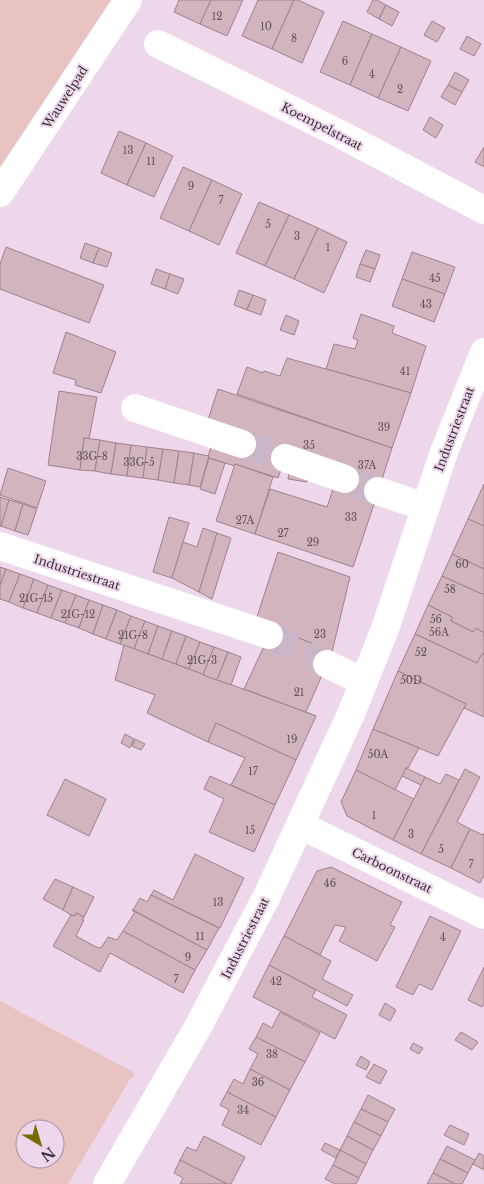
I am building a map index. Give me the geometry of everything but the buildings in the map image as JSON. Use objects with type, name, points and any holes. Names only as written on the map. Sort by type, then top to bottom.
[{"type":"street","name":"Wauwelpad","points":[[0,193],[128,0]]},
{"type":"street","name":"Koempelstraat","points":[[158,44],[342,135],[484,210]]},
{"type":"street","name":"Industriestraat","points":[[106,1184],[200,1025],[267,896],[300,825],[364,682],[385,629],[424,507],[484,352]]},
{"type":"street","points":[[136,408],[242,444]]},
{"type":"street","points":[[284,458],[345,480]]},
{"type":"street","points":[[378,491],[424,507]]},
{"type":"street","name":"Industriestraat","points":[[0,546],[269,635]]},
{"type":"street","points":[[327,664],[364,682]]},
{"type":"street","name":"Carboonstraat","points":[[300,825],[484,915]]},
{"type":"shaded area","points":[[0,0],[119,0],[0,173]]},
{"type":"shaded area","points":[[0,1001],[135,1073],[68,1184],[0,1184]]},
{"type":"tunnel","points":[[242,444],[285,458]]},
{"type":"tunnel","points":[[345,479],[378,491]]},
{"type":"tunnel","points":[[269,635],[327,664]]}]
